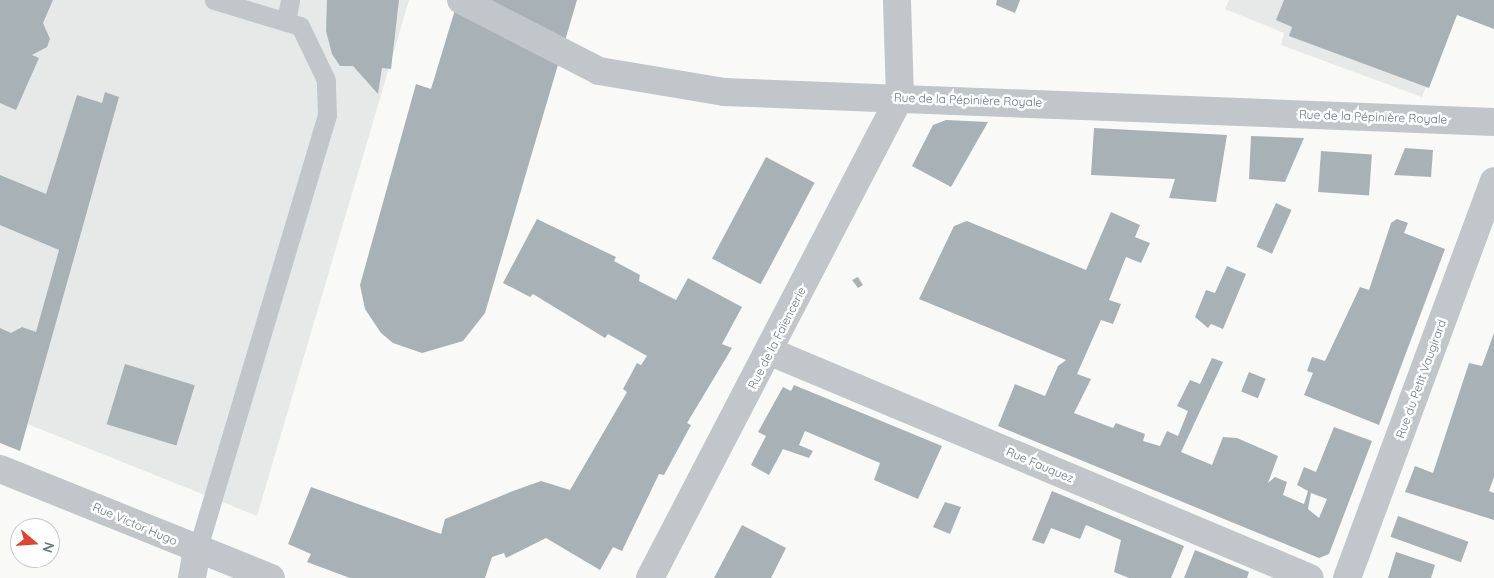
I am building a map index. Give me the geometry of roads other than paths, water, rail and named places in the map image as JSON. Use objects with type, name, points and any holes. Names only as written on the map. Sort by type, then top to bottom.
[{"type":"street","name":"Rue de la Pépinière Royale","points":[[461,0],[599,71],[724,92],[900,97],[1494,122]]},
{"type":"street","points":[[897,0],[900,97]]},
{"type":"street","name":"Rue de la Faïencerie","points":[[650,578],[770,352],[900,97]]},
{"type":"street","name":"Rue du Petit Vaugirard","points":[[1348,578],[1494,181]]},
{"type":"street","name":"Rue Fauquez","points":[[770,352],[1310,578]]},
{"type":"street","name":"Rue Victor Hugo","points":[[0,468],[198,551],[271,578]]},
{"type":"street","points":[[192,578],[198,551]]},
{"type":"lane","points":[[198,551],[327,115],[326,80],[300,26],[214,0]]},
{"type":"lane","points":[[286,21],[290,0]]}]
